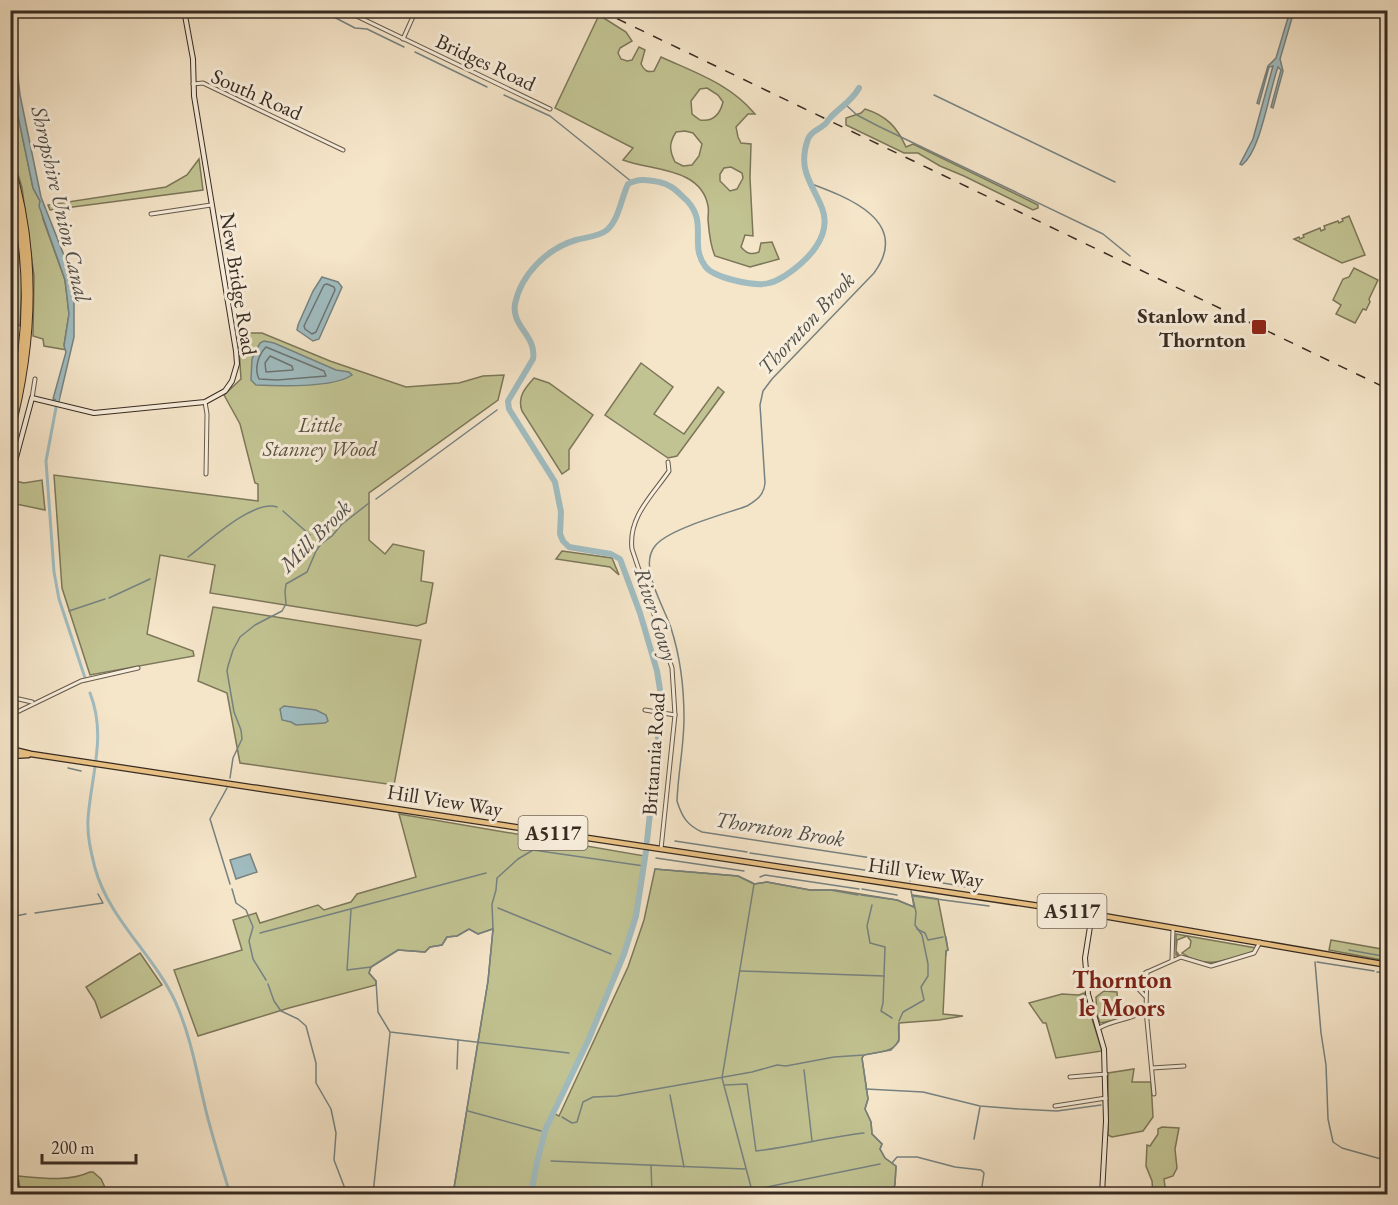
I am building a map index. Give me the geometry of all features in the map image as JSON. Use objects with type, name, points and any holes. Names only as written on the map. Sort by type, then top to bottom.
[{"type":"highway","points":[[10,162],[25,227],[30,294],[26,360],[10,434]]},
{"type":"highway","points":[[10,183],[22,247],[25,303],[21,360],[10,413]]},
{"type":"main road","name":"Hill View Way","points":[[10,749],[1092,914],[1388,965]]},
{"type":"main road","name":"Hill View Way","points":[[10,756],[31,754]]},
{"type":"street","name":"South Road","points":[[184,10],[194,59],[194,84],[203,83],[343,150]]},
{"type":"street","name":"Bridges Road","points":[[344,10],[550,109]]},
{"type":"street","points":[[403,39],[416,10]]},
{"type":"street","name":"New Bridge Road","points":[[32,398],[62,407],[110,413],[205,402],[225,391],[232,381],[237,364],[233,330],[211,205],[194,84]]},
{"type":"street","points":[[151,214],[211,205]]},
{"type":"street","points":[[10,480],[35,379]]},
{"type":"street","points":[[205,402],[207,414],[206,474]]},
{"type":"street","name":"Britannia Road","points":[[661,849],[675,715],[672,668],[638,570],[631,532],[635,519],[669,471],[668,462]]},
{"type":"street","points":[[17,712],[81,681],[138,668]]},
{"type":"street","points":[[10,698],[34,702]]},
{"type":"street","points":[[645,710],[675,715]]},
{"type":"street","points":[[1092,914],[1087,942],[1086,981],[1104,1049],[1106,1074],[1102,1194]]},
{"type":"street","points":[[1172,960],[1173,928]]},
{"type":"street","points":[[1146,998],[1133,983],[1147,972],[1181,957],[1212,966],[1254,953],[1260,942]]},
{"type":"street","points":[[1147,972],[1146,1010],[1154,1094]]},
{"type":"street","points":[[1099,1028],[1105,1024],[1138,1015],[1146,1010]]},
{"type":"street","points":[[1138,1015],[1147,1023]]},
{"type":"street","points":[[1152,1068],[1184,1066]]},
{"type":"street","points":[[1070,1077],[1106,1074]]},
{"type":"street","points":[[1055,1106],[1106,1098]]},
{"type":"street","points":[[10,1156],[18,1194]]},
{"type":"green space","points":[[599,15],[626,32],[632,41],[620,48],[618,53],[621,59],[632,60],[639,47],[645,50],[641,64],[649,72],[654,71],[661,57],[724,87],[755,114],[748,114],[736,127],[741,143],[751,144],[753,236],[745,235],[741,247],[749,253],[754,253],[759,252],[761,243],[772,242],[779,259],[750,267],[715,256],[709,234],[708,206],[703,193],[696,184],[673,172],[623,160],[633,148],[555,108]],"holes":[[[707,88],[718,95],[723,102],[715,116],[709,120],[700,120],[692,114],[691,101],[700,89]],[[676,132],[693,133],[702,144],[699,156],[692,165],[683,166],[675,162],[671,147]],[[731,167],[742,173],[743,178],[737,189],[730,191],[720,181],[720,174],[724,168]]]},
{"type":"green space","points":[[10,75],[33,188],[40,201],[43,219],[65,280],[69,314],[64,345],[67,350],[44,346],[43,339],[33,336],[34,276],[22,188],[11,151]]},
{"type":"green space","points":[[865,109],[890,123],[906,147],[913,144],[1038,205],[1038,208],[1033,210],[940,166],[918,153],[904,153],[846,125],[846,118],[861,113]]},
{"type":"green space","points":[[199,159],[203,190],[50,210],[48,205],[166,187],[187,175]]},
{"type":"green space","points":[[10,196],[22,276],[20,326],[11,322],[11,261],[15,258]]},
{"type":"green space","points":[[1349,216],[1365,255],[1342,263],[1294,239],[1299,237],[1300,239],[1304,237],[1303,235],[1320,228],[1321,231],[1325,229],[1324,226],[1338,221],[1339,223]]},
{"type":"green space","points":[[1354,268],[1378,280],[1366,310],[1363,309],[1355,323],[1336,314],[1341,305],[1333,300],[1343,279],[1349,277]]},
{"type":"green space","name":"Little Stanney Wood","points":[[238,333],[262,333],[330,361],[406,387],[459,383],[483,376],[504,375],[498,400],[369,493],[369,540],[385,554],[393,544],[424,551],[421,581],[433,583],[426,623],[417,626],[210,593],[215,565],[160,555],[147,634],[193,651],[194,656],[90,675],[62,588],[54,475],[258,501],[258,484],[255,483],[240,424],[224,395],[241,379]]},
{"type":"green space","points":[[641,363],[673,387],[654,414],[684,434],[718,387],[724,392],[677,456],[668,458],[605,415]]},
{"type":"green space","points":[[534,378],[549,383],[593,415],[569,450],[569,469],[562,474],[522,411],[521,397]]},
{"type":"green space","points":[[42,480],[45,510],[11,503],[15,481],[24,483]]},
{"type":"green space","points":[[562,551],[612,558],[619,575],[610,567],[556,559]]},
{"type":"green space","points":[[213,607],[421,640],[394,785],[240,763],[227,693],[198,681]]},
{"type":"green space","points":[[399,814],[645,856],[636,916],[624,954],[588,1041],[553,1113],[559,1116],[628,967],[644,920],[655,869],[738,876],[754,884],[767,882],[810,890],[835,890],[897,900],[914,907],[912,895],[938,899],[948,950],[946,951],[943,1014],[963,1016],[899,1023],[899,1038],[894,1047],[864,1055],[862,1058],[868,1099],[865,1109],[871,1122],[872,1134],[882,1144],[880,1149],[885,1158],[896,1166],[892,1194],[453,1194],[488,981],[493,929],[478,934],[469,929],[457,936],[447,937],[442,945],[430,947],[425,952],[398,950],[371,967],[369,973],[376,981],[376,985],[289,1008],[198,1036],[174,970],[242,950],[233,920],[256,913],[260,923],[318,905],[324,910],[351,902],[357,894],[416,877]]},
{"type":"green space","points":[[1176,934],[1256,948],[1256,949],[1253,952],[1217,962],[1200,961],[1182,953],[1190,947],[1191,941],[1187,936],[1177,940],[1176,951]]},
{"type":"green space","points":[[1331,940],[1387,950],[1387,961],[1329,950]]},
{"type":"green space","points":[[140,953],[162,985],[101,1018],[95,1001],[86,987]]},
{"type":"green space","points":[[1104,991],[1117,992],[1118,1005],[1133,1005],[1133,1012],[1121,1019],[1100,1023],[1096,997]]},
{"type":"green space","points":[[1084,993],[1102,1051],[1056,1058],[1046,1023],[1043,1023],[1029,1003],[1062,994]]},
{"type":"green space","points":[[1134,1069],[1132,1082],[1151,1082],[1153,1117],[1143,1131],[1112,1137],[1108,1135],[1108,1073]]},
{"type":"green space","points":[[1162,1127],[1179,1128],[1175,1149],[1177,1168],[1173,1176],[1164,1179],[1166,1194],[1153,1194],[1152,1181],[1146,1166],[1147,1145],[1150,1146],[1158,1134],[1158,1129]]},
{"type":"green space","points":[[90,1172],[101,1179],[108,1194],[21,1194],[18,1176],[64,1178]]},
{"type":"water","points":[[1290,11],[1294,11],[1280,59],[1283,71],[1273,108],[1271,107],[1281,70],[1278,67],[1259,134],[1249,158],[1242,165],[1240,164],[1253,139],[1273,66],[1269,67],[1259,104],[1257,103],[1268,66],[1276,58]]},
{"type":"water","points":[[11,13],[20,95],[41,197],[69,268],[74,289],[74,337],[59,401],[53,399],[66,352],[64,346],[69,314],[65,280],[39,206],[40,201],[33,188],[13,92],[10,75]]},
{"type":"water","points":[[322,277],[338,282],[342,287],[319,339],[313,341],[297,330],[313,291]]},
{"type":"water","points":[[264,341],[352,375],[320,384],[256,385],[251,380],[252,359],[260,343]]},
{"type":"water","points":[[284,706],[316,710],[326,715],[328,721],[296,725],[282,720],[280,709]]},
{"type":"water","points":[[250,854],[257,872],[236,879],[230,860]]},
{"type":"waterway","points":[[319,10],[324,13]]},
{"type":"waterway","points":[[330,15],[355,28],[367,29],[404,47]]},
{"type":"waterway","points":[[415,52],[487,87]]},
{"type":"waterway","name":"River Gowy","points":[[647,841],[662,702],[657,671],[640,613],[620,559],[611,554],[569,547],[563,541],[560,534],[561,512],[555,482],[509,409],[508,401],[533,359],[531,344],[515,312],[518,293],[523,282],[546,256],[566,244],[607,230],[617,215],[628,184],[639,180],[669,185],[691,205],[698,223],[700,257],[710,270],[725,278],[755,284],[778,280],[810,255],[821,238],[824,228],[822,208],[805,168],[805,150],[809,136],[826,123],[859,88]]},
{"type":"waterway","points":[[504,95],[550,116],[632,182]]},
{"type":"waterway","points":[[934,95],[1115,182]]},
{"type":"waterway","name":"Thornton Brook","points":[[846,105],[857,115],[878,126],[1103,234],[1130,256]]},
{"type":"waterway","name":"Thornton Brook","points":[[809,183],[841,196],[870,214],[880,225],[885,239],[884,255],[874,273],[763,391],[760,405],[765,483],[759,497],[747,506],[672,534],[655,546],[651,555],[649,565],[651,575],[674,639],[682,684],[684,728],[677,801],[686,820],[702,832],[898,862],[906,866],[910,881]]},
{"type":"waterway","name":"Shropshire Union Canal","points":[[58,397],[46,461],[54,572],[59,599],[86,681]]},
{"type":"waterway","name":"Mill Brook","points":[[376,499],[497,410]]},
{"type":"waterway","name":"Mill Brook","points":[[230,778],[233,758],[242,739],[234,712],[227,671],[233,650],[240,637],[255,625],[282,611],[286,604],[286,584],[307,572],[321,544],[369,503]]},
{"type":"waterway","points":[[188,557],[243,516],[267,506],[277,507]]},
{"type":"waterway","points":[[283,511],[310,535]]},
{"type":"waterway","points":[[109,598],[150,579]]},
{"type":"waterway","points":[[69,611],[105,599]]},
{"type":"waterway","name":"Shropshire Union Canal","points":[[90,693],[95,709],[98,740],[88,825],[95,868],[110,904],[166,984],[181,1014],[230,1194]]},
{"type":"waterway","points":[[68,768],[81,771]]},
{"type":"waterway","name":"Mill Brook","points":[[227,788],[210,819],[230,884]]},
{"type":"waterway","points":[[675,841],[747,852]]},
{"type":"waterway","points":[[453,1194],[488,981],[493,929],[492,904],[497,878],[518,859],[533,850],[644,866]]},
{"type":"waterway","name":"River Gowy","points":[[531,1194],[546,1128],[588,1041],[624,954],[636,916],[646,851]]},
{"type":"waterway","points":[[750,853],[898,875]]},
{"type":"waterway","points":[[656,858],[744,871]]},
{"type":"waterway","points":[[655,869],[738,876],[753,883]]},
{"type":"waterway","points":[[260,933],[486,873]]},
{"type":"waterway","points":[[760,877],[765,875],[859,889]]},
{"type":"waterway","points":[[920,879],[972,888]]},
{"type":"waterway","points":[[751,1194],[722,1078],[754,884],[767,882],[810,890],[830,890],[858,895]]},
{"type":"waterway","name":"Mill Brook","points":[[232,889],[236,903],[246,910],[253,927],[249,941],[253,959],[266,980]]},
{"type":"waterway","points":[[862,889],[897,895]]},
{"type":"waterway","name":"Thornton Brook","points":[[899,1021],[903,1012],[924,1000],[921,987],[928,976],[922,935],[915,925],[916,912],[911,891]]},
{"type":"waterway","points":[[35,913],[103,903],[98,894]]},
{"type":"waterway","points":[[861,895],[897,900],[914,907]]},
{"type":"waterway","points":[[913,896],[989,906]]},
{"type":"waterway","points":[[872,905],[867,926],[870,943],[885,947],[881,1011],[892,1018]]},
{"type":"waterway","points":[[498,908],[611,954]]},
{"type":"waterway","points":[[351,910],[347,970],[371,967],[398,950],[425,952],[430,947],[442,945],[447,937],[457,936],[469,929],[478,934],[492,929]]},
{"type":"waterway","points":[[10,917],[26,914]]},
{"type":"waterway","points":[[917,929],[925,933],[928,940],[943,937]]},
{"type":"waterway","points":[[946,937],[948,950],[946,955]]},
{"type":"waterway","points":[[1349,950],[1388,957]]},
{"type":"waterway","points":[[1315,962],[1326,1065],[1328,1119],[1333,1142],[1342,1148],[1388,1161]]},
{"type":"waterway","points":[[1317,962],[1374,971]]},
{"type":"waterway","points":[[371,967],[369,973],[376,981],[378,1012],[390,1032],[569,1053]]},
{"type":"waterway","points":[[740,971],[884,976]]},
{"type":"waterway","points":[[1377,972],[1388,973]]},
{"type":"waterway","name":"Mill Brook","points":[[268,984],[274,1001],[281,1011],[298,1019],[306,1026],[316,1063],[316,1083],[331,1109],[336,1133],[334,1160],[347,1194]]},
{"type":"waterway","name":"Thornton Brook","points":[[562,1117],[572,1123],[577,1122],[583,1102],[593,1097],[617,1096],[752,1072],[777,1065],[786,1066],[891,1050],[899,1041],[899,1025]]},
{"type":"waterway","points":[[373,1194],[390,1033]]},
{"type":"waterway","points":[[457,1069],[458,1040]]},
{"type":"waterway","points":[[862,1058],[868,1099],[865,1109],[871,1122],[872,1134],[882,1144],[880,1149],[885,1158],[896,1166],[892,1194]]},
{"type":"waterway","points":[[804,1070],[812,1141]]},
{"type":"waterway","points":[[725,1085],[747,1084],[756,1151],[864,1133]]},
{"type":"waterway","points":[[866,1089],[923,1092],[980,1106],[1019,1109],[1057,1111],[1101,1105]]},
{"type":"waterway","points":[[670,1095],[684,1167]]},
{"type":"waterway","points":[[974,1139],[980,1107]]},
{"type":"waterway","points":[[468,1111],[541,1131]]},
{"type":"waterway","points":[[892,1163],[897,1157],[917,1157],[955,1167],[981,1170],[984,1173],[981,1193]]},
{"type":"waterway","points":[[551,1161],[745,1169]]},
{"type":"waterway","points":[[752,1190],[880,1164]]},
{"type":"waterway","points":[[651,1165],[652,1194]]},
{"type":"railway","points":[[599,10],[1388,389]]},
{"type":"place","name":"Stanlow and Thornton","points":[[1259,327]]},
{"type":"district","name":"Thornton le Moors","points":[[1122,993]]}]
